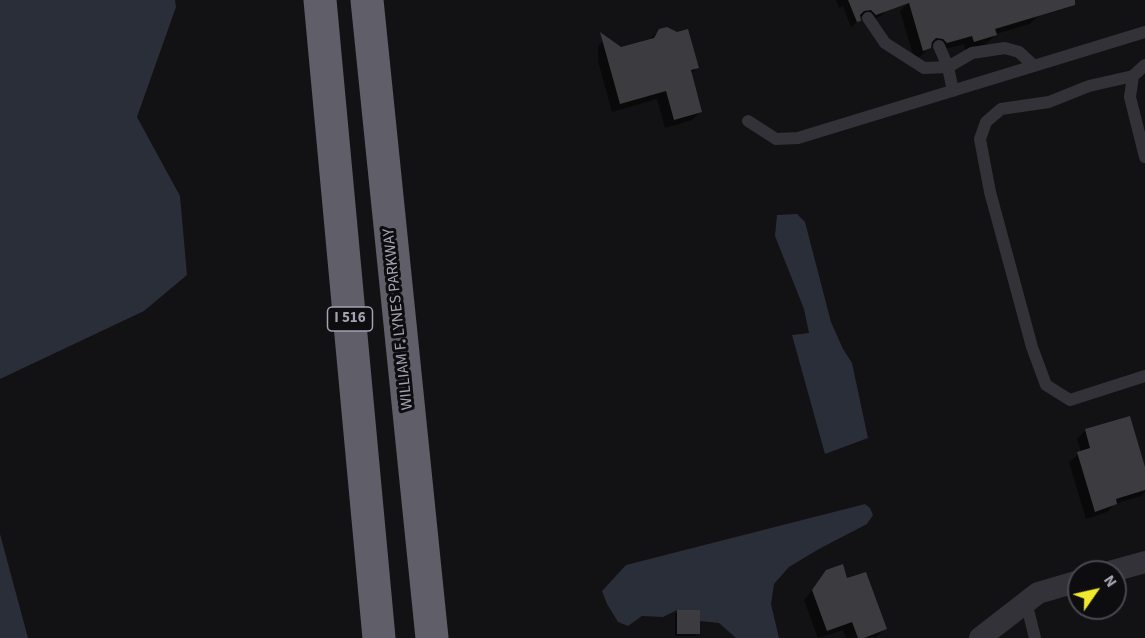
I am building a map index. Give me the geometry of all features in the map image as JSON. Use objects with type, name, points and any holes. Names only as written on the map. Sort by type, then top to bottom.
[{"type":"highway","name":"I 516","points":[[320,0],[379,638]]},
{"type":"highway","name":"WILLIAM F. LYNES PARKWAY","points":[[367,0],[432,638]]},
{"type":"street","points":[[1127,567],[1145,562]]},
{"type":"street","points":[[980,638],[1038,592],[1067,584]]},
{"type":"lane","points":[[868,18],[885,43],[924,68],[948,67],[972,53],[1005,48],[1019,52],[1034,66]]},
{"type":"lane","points":[[748,121],[776,139],[798,138],[1145,32]]},
{"type":"lane","points":[[939,46],[948,67],[953,91]]},
{"type":"lane","points":[[1145,65],[1133,76],[1089,86],[1049,102],[1001,109],[986,122],[980,139],[990,192],[1032,347],[1046,385],[1070,400],[1145,376]]},
{"type":"lane","points":[[1133,76],[1130,97],[1145,157]]},
{"type":"lane","points":[[1026,602],[1035,638]]},
{"type":"shaded area","points":[[0,0],[175,0],[176,7],[137,117],[180,196],[187,275],[144,311],[0,379]]},
{"type":"shaded area","points":[[797,214],[805,222],[831,322],[852,363],[868,438],[825,454],[792,335],[809,333],[804,309],[775,236],[777,215]]},
{"type":"shaded area","points":[[865,504],[873,515],[867,524],[789,567],[774,584],[771,604],[779,638],[736,638],[719,623],[700,621],[677,610],[663,617],[642,616],[628,626],[618,622],[602,591],[626,565]]},
{"type":"shaded area","points":[[0,534],[28,638],[0,638]]},
{"type":"building","points":[[848,0],[1075,0],[1075,5],[995,29],[997,35],[974,42],[972,36],[947,43],[943,39],[936,38],[931,48],[923,51],[909,3],[876,15],[871,10],[864,11],[860,15],[861,21],[857,22]]},
{"type":"building","points":[[667,27],[677,32],[688,29],[699,68],[691,70],[702,112],[674,120],[666,91],[620,104],[600,32],[621,47],[654,38],[659,29]]},
{"type":"building","points":[[1130,416],[1145,467],[1145,490],[1116,499],[1117,504],[1095,512],[1077,452],[1090,448],[1085,429]]},
{"type":"building","points":[[843,564],[847,578],[866,572],[887,629],[864,638],[858,638],[852,622],[827,631],[812,590],[826,570]]},
{"type":"building","points":[[677,610],[700,610],[700,634],[677,634]]}]
